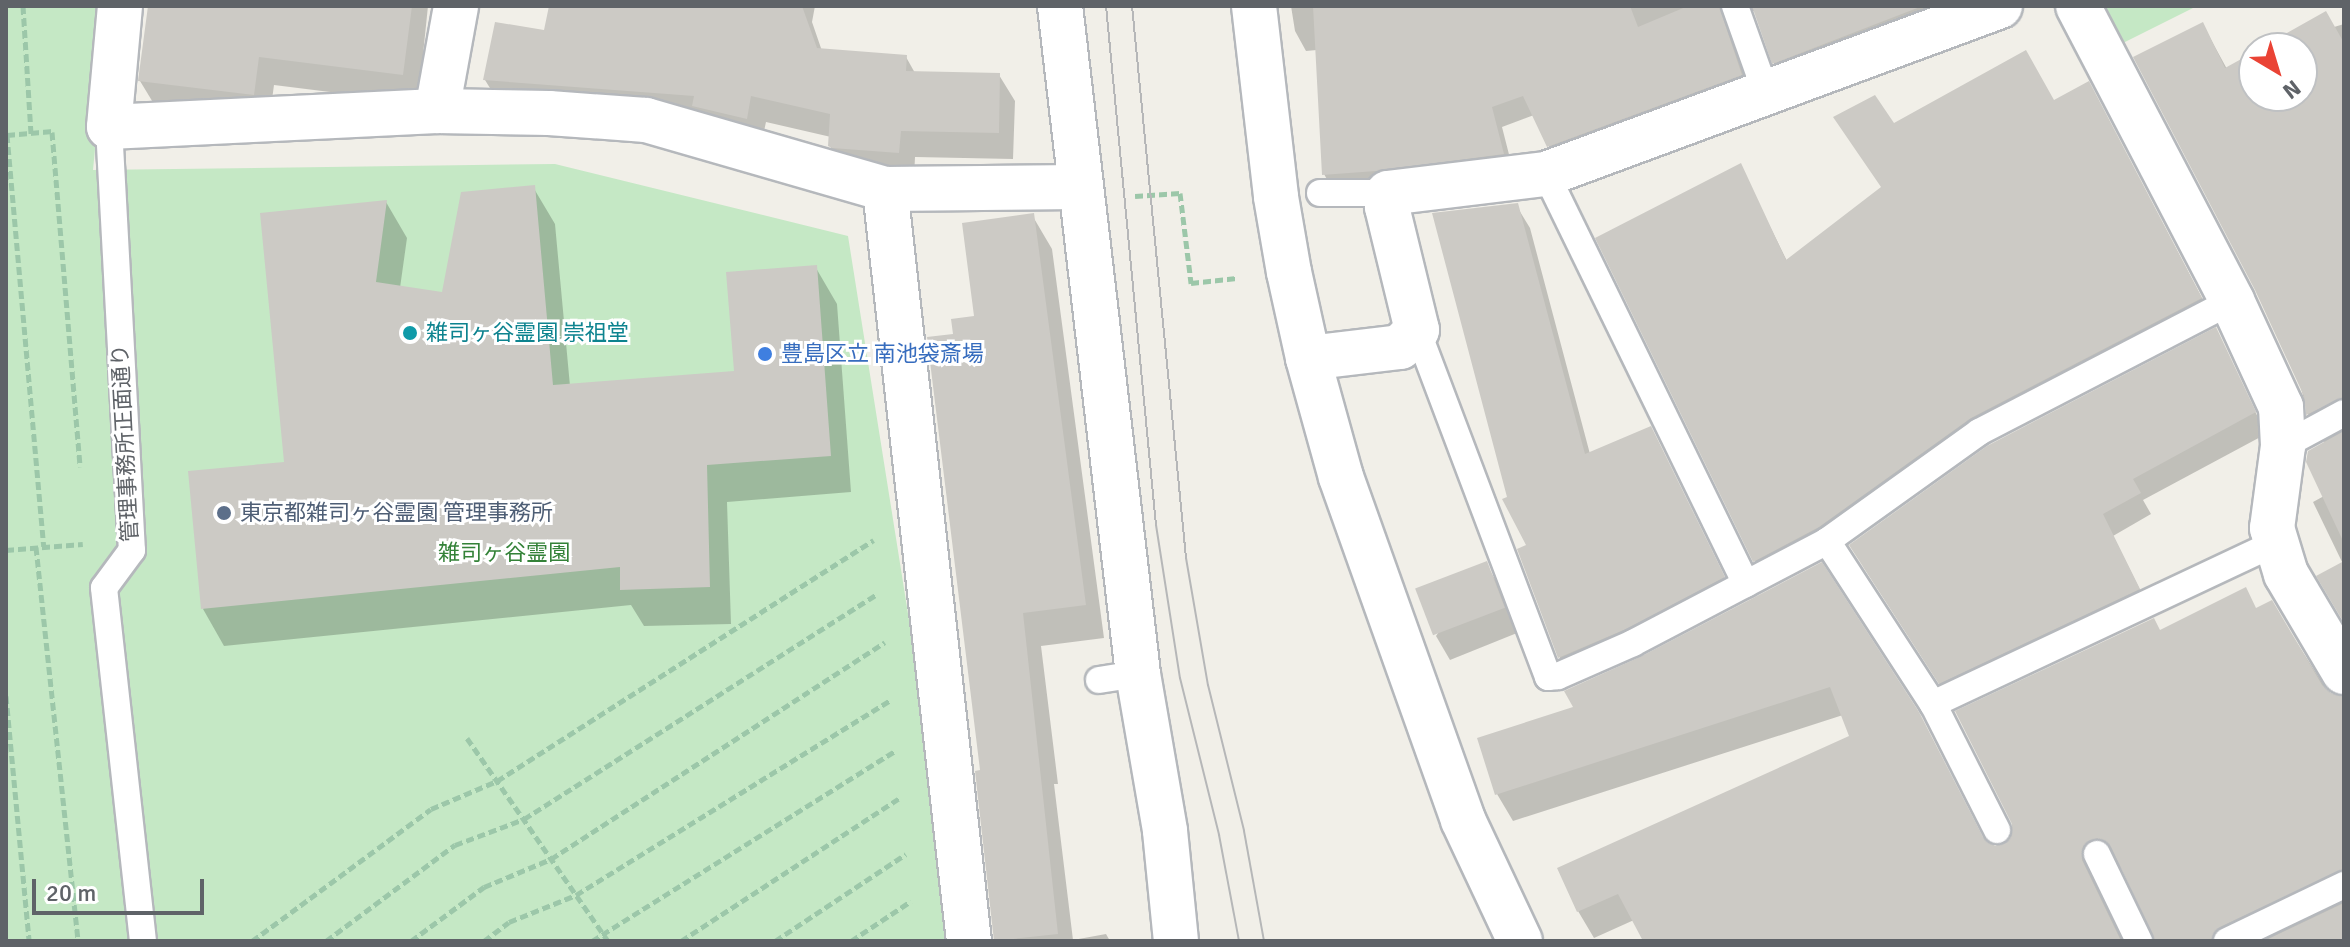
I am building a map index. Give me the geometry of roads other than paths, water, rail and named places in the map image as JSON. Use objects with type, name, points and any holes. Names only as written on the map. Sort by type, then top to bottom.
[{"type":"street","points":[[120,6],[109,127],[437,111],[549,113],[646,120],[885,189],[1081,194]]},
{"type":"street","points":[[437,111],[456,6]]},
{"type":"street","points":[[1060,6],[1081,194],[1119,677],[1165,831],[1176,941]]},
{"type":"street","points":[[1254,6],[1276,197],[1289,272],[1308,358],[1341,477],[1429,728],[1480,859],[1520,941]]},
{"type":"street","points":[[1308,358],[1400,347],[1417,330],[1387,207],[1388,193],[1546,174],[2000,6]]},
{"type":"street","points":[[2078,6],[2232,301],[2281,407],[2283,446],[2272,528],[2286,574],[2344,672]]},
{"type":"street","points":[[885,189],[969,941]]},
{"type":"lane","points":[[1735,6],[1766,93]]},
{"type":"lane","name":"管理事務所正面通り","points":[[109,127],[132,550],[104,588],[143,941]]},
{"type":"lane","points":[[1546,174],[1746,584]]},
{"type":"lane","points":[[1320,193],[1388,193]]},
{"type":"lane","points":[[1417,330],[1548,677],[1558,676],[1633,643],[1827,541],[1979,432],[2232,301]]},
{"type":"lane","points":[[2283,446],[2344,413]]},
{"type":"lane","points":[[1827,541],[1933,704],[1997,830]]},
{"type":"lane","points":[[1933,704],[2277,542]]},
{"type":"lane","points":[[2097,854],[2139,941]]},
{"type":"lane","points":[[2227,941],[2344,885]]},
{"type":"tram line","points":[[1106,6],[1156,525],[1180,678],[1219,835],[1239,941]]},
{"type":"tram line","points":[[1132,6],[1186,558],[1208,685],[1244,831],[1264,941]]},
{"type":"place","name":"雑司ヶ谷霊園 崇祖堂","points":[[410,333]]},
{"type":"place","name":"豊島区立 南池袋斎場","points":[[765,354]]},
{"type":"place","name":"東京都雑司ヶ谷霊園 管理事務所","points":[[224,513]]},
{"type":"park label","name":"雑司ヶ谷霊園","points":[[504,553]]}]
